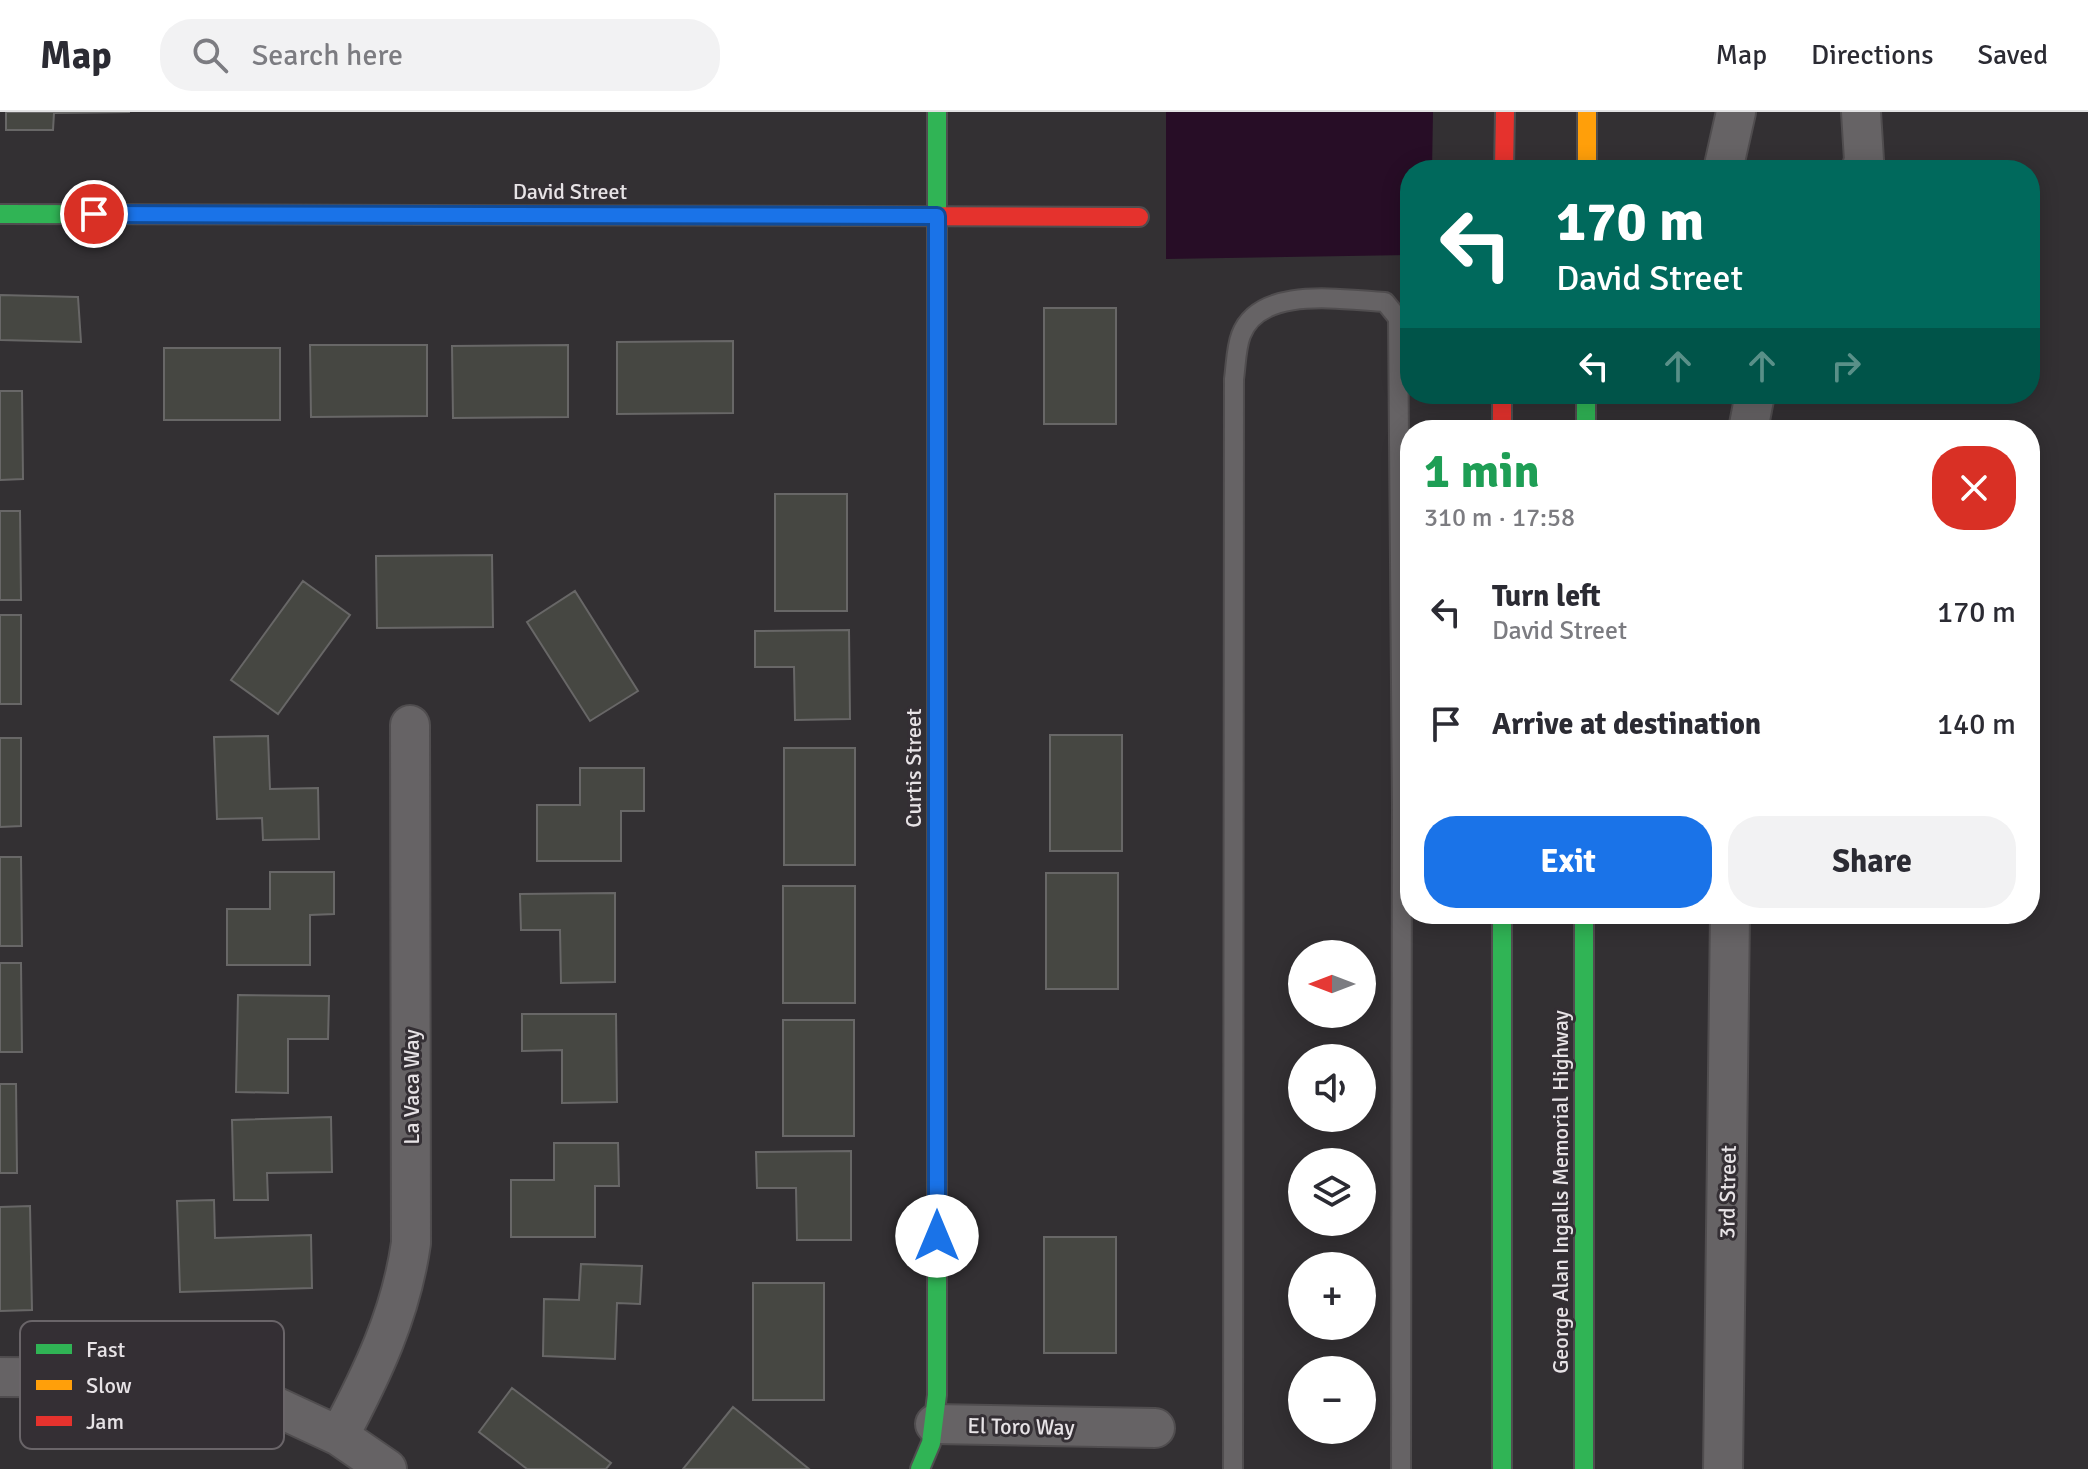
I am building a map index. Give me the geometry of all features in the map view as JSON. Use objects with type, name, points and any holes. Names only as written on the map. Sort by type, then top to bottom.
[{"type":"main road","name":"Curtis Street","points":[[935,1424],[937,112]]},
{"type":"main road","points":[[1504,160],[1505,112]]},
{"type":"main road","points":[[1587,112],[1587,160]]},
{"type":"main road","name":"David Street","points":[[0,214],[1139,217]]},
{"type":"main road","points":[[1502,924],[1502,1469]]},
{"type":"main road","name":"George Alan Ingalls Memorial Highway","points":[[1584,924],[1584,1469]]},
{"type":"main road","name":"El Toro Way","points":[[920,1469],[935,1424]]},
{"type":"street","points":[[1723,160],[1736,112]]},
{"type":"street","points":[[1861,112],[1864,160]]},
{"type":"street","name":"La Vaca Way","points":[[339,1436],[390,1329],[405,1285],[411,1243],[410,725]]},
{"type":"street","name":"3rd Street","points":[[1723,1469],[1730,924]]},
{"type":"street","points":[[0,1377],[20,1377]]},
{"type":"street","points":[[284,1410],[339,1436],[387,1469]]},
{"type":"street","name":"El Toro Way","points":[[935,1424],[1155,1428]]},
{"type":"lane","points":[[1233,1469],[1234,379],[1240,336],[1250,319],[1277,301],[1385,302],[1398,318],[1400,562]]},
{"type":"lane","points":[[1401,1469],[1402,924]]},
{"type":"shaded area","points":[[1166,112],[1433,112],[1432,160],[1400,160],[1400,255],[1166,259]]},
{"type":"building","points":[[6,112],[130,112],[54,113],[53,130],[6,130]]},
{"type":"building","points":[[0,295],[78,297],[81,342],[0,340]]},
{"type":"building","points":[[1044,308],[1116,308],[1116,424],[1044,424]]},
{"type":"building","points":[[733,341],[733,413],[617,414],[617,342]]},
{"type":"building","points":[[310,345],[427,345],[427,416],[311,417]]},
{"type":"building","points":[[568,345],[568,417],[453,418],[452,346]]},
{"type":"building","points":[[164,348],[280,348],[280,420],[164,420]]},
{"type":"building","points":[[0,391],[22,391],[23,479],[0,480]]},
{"type":"building","points":[[775,494],[847,494],[847,611],[775,611]]},
{"type":"building","points":[[0,511],[20,511],[21,600],[0,600]]},
{"type":"building","points":[[492,555],[493,627],[377,628],[376,556]]},
{"type":"building","points":[[303,581],[350,615],[278,714],[231,680]]},
{"type":"building","points":[[575,591],[638,691],[590,721],[527,622]]},
{"type":"building","points":[[0,615],[21,615],[21,704],[0,704]]},
{"type":"building","points":[[849,630],[850,719],[795,720],[794,667],[755,667],[755,631]]},
{"type":"building","points":[[1050,735],[1122,735],[1122,851],[1050,851]]},
{"type":"building","points":[[268,736],[270,789],[318,788],[319,839],[263,840],[262,818],[217,819],[214,737]]},
{"type":"building","points":[[0,738],[21,738],[21,826],[0,827]]},
{"type":"building","points":[[784,748],[855,748],[855,865],[784,865]]},
{"type":"building","points":[[580,768],[644,768],[644,811],[621,811],[621,861],[537,861],[537,805],[580,805]]},
{"type":"building","points":[[0,857],[21,857],[22,946],[0,946]]},
{"type":"building","points":[[270,872],[334,872],[334,914],[310,915],[310,965],[227,965],[227,909],[270,909]]},
{"type":"building","points":[[1046,873],[1118,873],[1118,989],[1046,989]]},
{"type":"building","points":[[783,886],[855,886],[855,1003],[783,1003]]},
{"type":"building","points":[[615,893],[615,982],[561,983],[560,930],[521,930],[520,894]]},
{"type":"building","points":[[0,963],[21,963],[22,1052],[0,1052]]},
{"type":"building","points":[[238,995],[329,996],[328,1039],[288,1039],[288,1093],[236,1092]]},
{"type":"building","points":[[522,1014],[616,1014],[617,1102],[562,1103],[562,1050],[522,1051]]},
{"type":"building","points":[[783,1020],[854,1020],[854,1136],[783,1136]]},
{"type":"building","points":[[0,1084],[16,1084],[17,1173],[0,1173]]},
{"type":"building","points":[[331,1117],[332,1172],[267,1173],[268,1200],[234,1200],[232,1120]]},
{"type":"building","points":[[554,1143],[618,1143],[619,1186],[595,1186],[595,1237],[511,1237],[511,1180],[554,1180]]},
{"type":"building","points":[[851,1151],[851,1240],[797,1240],[796,1188],[757,1188],[756,1152]]},
{"type":"building","points":[[214,1200],[215,1238],[311,1235],[312,1288],[180,1292],[177,1201]]},
{"type":"building","points":[[30,1206],[32,1310],[0,1311],[0,1207]]},
{"type":"building","points":[[1044,1237],[1116,1237],[1116,1353],[1044,1353]]},
{"type":"building","points":[[581,1264],[642,1266],[640,1304],[617,1303],[615,1359],[543,1356],[544,1299],[579,1300]]},
{"type":"building","points":[[753,1283],[824,1283],[824,1400],[753,1400]]},
{"type":"building","points":[[512,1388],[611,1463],[606,1469],[527,1469],[479,1432]]},
{"type":"building","points":[[733,1407],[809,1469],[683,1469]]},
{"type":"traffic: fast","points":[[937,112],[937,375]]},
{"type":"traffic: fast","points":[[0,214],[854,216]]},
{"type":"traffic: fast","points":[[1586,404],[1586,420]]},
{"type":"traffic: fast","points":[[920,1469],[931,1443],[937,1395],[937,735]]},
{"type":"traffic: fast","points":[[1502,924],[1502,1469]]},
{"type":"traffic: fast","points":[[1584,924],[1584,1469]]},
{"type":"traffic: slow","points":[[1587,112],[1587,160]]},
{"type":"traffic: jam","points":[[1504,160],[1505,112]]},
{"type":"traffic: jam","points":[[854,216],[1139,217]]},
{"type":"traffic: jam","points":[[937,375],[937,735]]},
{"type":"traffic: jam","points":[[1502,404],[1502,420]]},
{"type":"route","points":[[94,214],[937,216],[937,1236]]}]
